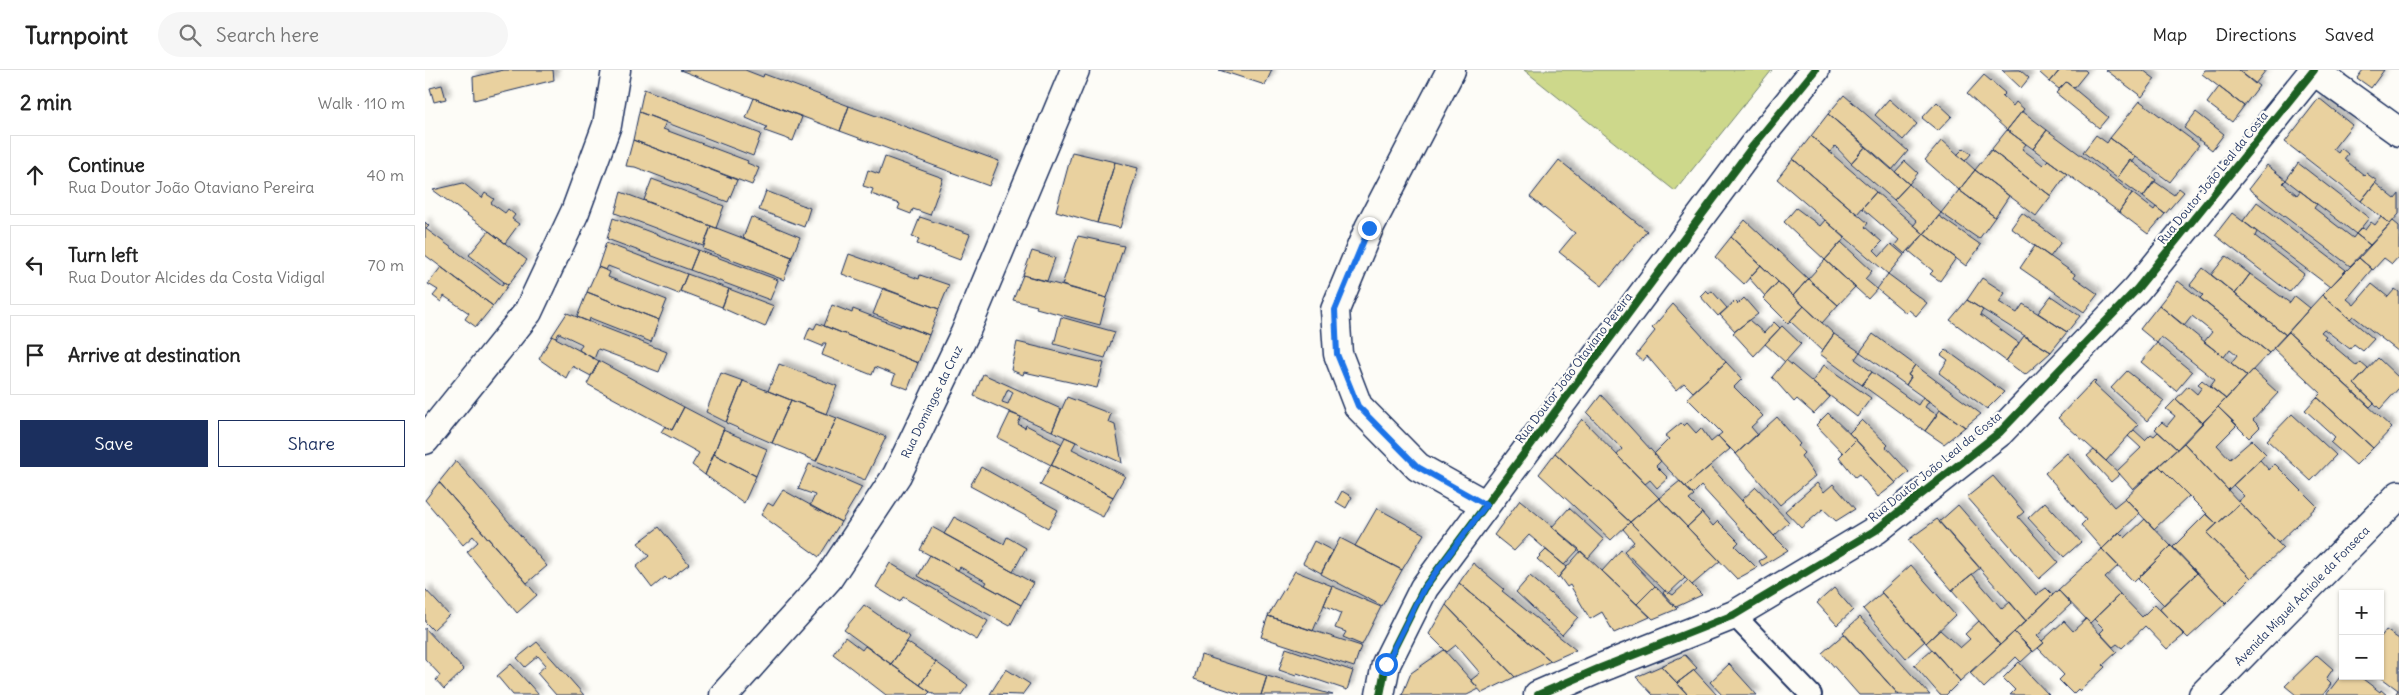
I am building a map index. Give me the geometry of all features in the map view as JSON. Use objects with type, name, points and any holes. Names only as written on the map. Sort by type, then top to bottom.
[{"type":"street","points":[[425,440],[527,312],[575,212],[607,125],[616,70]]},
{"type":"street","name":"Rua Domingos da Cruz","points":[[724,695],[828,579],[897,475],[965,333],[1075,70]]},
{"type":"street","points":[[1451,70],[1369,228],[1335,310],[1337,354],[1358,406],[1418,467],[1486,505]]},
{"type":"street","name":"Rua Doutor João Otaviano Pereira","points":[[1380,695],[1386,664],[1424,588],[1753,146],[1815,70]]},
{"type":"street","points":[[2314,70],[2399,132]]},
{"type":"street","name":"Rua Doutor João Leal da Costa","points":[[1538,695],[1598,668],[1734,615],[1876,530],[2000,432],[2137,289],[2314,70]]},
{"type":"street","name":"Avenida Miguel Achiole da Fonseca","points":[[2203,695],[2399,496]]},
{"type":"lane","points":[[1734,615],[1811,695]]},
{"type":"green space","points":[[1524,70],[1772,70],[1675,191]]},
{"type":"building","points":[[503,70],[553,70],[554,80],[474,100],[473,77]]},
{"type":"building","points":[[680,70],[745,70],[763,77],[764,74],[849,106],[840,131]]},
{"type":"building","points":[[1219,70],[1272,70],[1265,85]]},
{"type":"building","points":[[2002,70],[2020,70],[2029,78],[2021,88]]},
{"type":"building","points":[[2042,70],[2060,70],[2050,82],[2040,73]]},
{"type":"building","points":[[2060,70],[2085,70],[2087,72],[2074,88],[2066,82],[2059,89],[2050,82]]},
{"type":"building","points":[[2106,70],[2143,70],[2155,79],[2142,97]]},
{"type":"building","points":[[2205,70],[2238,70],[2259,86],[2244,106],[2202,74]]},
{"type":"building","points":[[2238,70],[2266,70],[2255,84]]},
{"type":"building","points":[[2363,70],[2384,70],[2371,88],[2357,78]]},
{"type":"building","points":[[1984,75],[2005,93],[2002,96],[2013,106],[2016,102],[2024,109],[2007,130],[1967,94]]},
{"type":"building","points":[[2066,82],[2108,117],[2099,128],[2056,93]]},
{"type":"building","points":[[442,85],[446,99],[434,102],[430,88]]},
{"type":"building","points":[[2219,87],[2244,106],[2232,122],[2207,103]]},
{"type":"building","points":[[644,89],[761,134],[753,156],[639,112]]},
{"type":"building","points":[[1844,95],[1908,151],[1892,170],[1828,114]]},
{"type":"building","points":[[754,98],[802,117],[793,141],[765,131],[767,127],[746,118]]},
{"type":"building","points":[[2319,98],[2352,125],[2333,149],[2338,153],[2341,148],[2348,154],[2344,159],[2364,175],[2366,173],[2377,181],[2361,201],[2285,142]]},
{"type":"building","points":[[1889,99],[1917,124],[1903,140],[1875,115]]},
{"type":"building","points":[[2140,101],[2199,145],[2170,182],[2110,138]]},
{"type":"building","points":[[1937,102],[1952,116],[1938,131],[1922,118]]},
{"type":"building","points":[[849,106],[999,161],[989,186],[840,131]]},
{"type":"building","points":[[2022,111],[2047,130],[2033,149],[2007,130]]},
{"type":"building","points":[[639,112],[666,122],[663,129],[748,161],[747,163],[759,168],[752,185],[633,140]]},
{"type":"building","points":[[2196,112],[2224,134],[2212,150],[2184,128]]},
{"type":"building","points":[[1828,114],[1866,146],[1851,163],[1835,146],[1830,152],[1811,136]]},
{"type":"building","points":[[2007,130],[2026,144],[2022,149],[2043,165],[2048,160],[2067,174],[2051,196],[1991,150]]},
{"type":"building","points":[[2047,130],[2132,193],[2119,212],[2033,149]]},
{"type":"building","points":[[2096,135],[2107,143],[2110,138],[2136,157],[2132,163],[2130,160],[2117,178],[2083,152]]},
{"type":"building","points":[[1811,136],[1876,192],[1857,214],[1793,159]]},
{"type":"building","points":[[633,140],[737,180],[728,202],[635,167],[626,166]]},
{"type":"building","points":[[1942,140],[1975,170],[1959,190],[1925,160]]},
{"type":"building","points":[[1866,146],[1909,184],[1894,200],[1851,163]]},
{"type":"building","points":[[1964,148],[1971,154],[1965,161],[1957,155]]},
{"type":"building","points":[[1991,150],[2051,196],[2036,216],[1975,170]]},
{"type":"building","points":[[1072,152],[1115,162],[1097,223],[1056,211]]},
{"type":"building","points":[[885,157],[943,178],[930,215],[913,209],[911,214],[898,209],[900,204],[871,194],[873,189],[863,186],[868,170],[879,174]]},
{"type":"building","points":[[1793,159],[1868,223],[1865,227],[1882,242],[1874,250],[1880,256],[1891,244],[1904,255],[1888,274],[1777,179]]},
{"type":"building","points":[[1559,160],[1647,231],[1602,286],[1559,252],[1575,233],[1530,197]]},
{"type":"building","points":[[2130,160],[2156,180],[2143,197],[2117,178]]},
{"type":"building","points":[[1905,161],[1918,173],[1909,184],[1895,172]]},
{"type":"building","points":[[1115,162],[1138,168],[1120,228],[1097,223]]},
{"type":"building","points":[[2298,163],[2369,218],[2356,234],[2286,180]]},
{"type":"building","points":[[2267,165],[2286,180],[2283,183],[2297,195],[2300,191],[2317,204],[2314,208],[2353,238],[2356,234],[2370,245],[2350,266],[2251,191],[2249,188]]},
{"type":"building","points":[[1975,170],[2009,196],[1995,217],[1959,190]]},
{"type":"building","points":[[652,179],[724,206],[716,228],[644,200]]},
{"type":"building","points":[[2154,181],[2174,195],[2179,188],[2184,192],[2165,214],[2143,197]]},
{"type":"building","points":[[463,183],[482,198],[485,193],[494,199],[491,203],[505,213],[508,209],[515,215],[512,219],[519,224],[505,243],[433,190]]},
{"type":"building","points":[[2375,183],[2395,199],[2399,194],[2399,214],[2390,224],[2361,201]]},
{"type":"building","points":[[1909,184],[1941,213],[1924,234],[1914,225],[1917,221],[1894,200]]},
{"type":"building","points":[[1959,190],[1995,217],[1979,239],[1941,213]]},
{"type":"building","points":[[766,191],[810,208],[804,227],[759,210]]},
{"type":"building","points":[[621,192],[711,226],[703,246],[615,213]]},
{"type":"building","points":[[1876,192],[1924,234],[1905,254],[1895,245],[1899,240],[1862,208]]},
{"type":"building","points":[[2132,193],[2154,210],[2156,207],[2165,214],[2148,234],[2119,212]]},
{"type":"building","points":[[2257,202],[2346,270],[2330,287],[2243,221]]},
{"type":"building","points":[[1796,208],[1820,226],[1825,220],[1845,238],[1825,260],[1784,222]]},
{"type":"building","points":[[2022,213],[2061,242],[2050,257],[2011,228]]},
{"type":"building","points":[[2232,213],[2257,232],[2255,236],[2304,274],[2289,292],[2215,235]]},
{"type":"building","points":[[1939,216],[1981,245],[1966,266],[1924,234]]},
{"type":"building","points":[[751,217],[800,237],[792,257],[743,238]]},
{"type":"building","points":[[920,217],[970,234],[960,260],[917,244],[919,239],[912,237]]},
{"type":"building","points":[[2381,217],[2390,224],[2370,245],[2356,234],[2362,228],[2365,230],[2371,222],[2375,225]]},
{"type":"building","points":[[613,218],[698,250],[690,270],[607,239]]},
{"type":"building","points":[[1745,220],[1808,279],[1793,296],[1731,237]]},
{"type":"building","points":[[2393,221],[2399,226],[2399,256],[2392,264],[2384,258],[2373,270],[2359,258]]},
{"type":"building","points":[[425,222],[429,226],[426,229],[502,285],[504,282],[508,285],[493,306],[425,255]]},
{"type":"building","points":[[711,226],[792,257],[784,280],[703,249]]},
{"type":"building","points":[[489,231],[527,260],[508,285],[469,255]]},
{"type":"building","points":[[1924,234],[1956,258],[1940,281],[1930,274],[1933,271],[1909,251]]},
{"type":"building","points":[[1078,236],[1124,246],[1107,298],[1062,285]]},
{"type":"building","points":[[1731,237],[1761,265],[1744,284],[1715,257]]},
{"type":"building","points":[[1841,242],[1872,271],[1865,279],[1877,289],[1868,299],[1825,260]]},
{"type":"building","points":[[606,243],[687,274],[679,294],[608,266],[606,270],[598,267]]},
{"type":"building","points":[[2035,246],[2075,274],[2074,277],[2098,294],[2084,312],[2020,268]]},
{"type":"building","points":[[698,250],[778,280],[770,300],[690,270]]},
{"type":"building","points":[[1032,251],[1055,258],[1047,281],[1023,275]]},
{"type":"building","points":[[849,254],[919,279],[920,275],[949,285],[939,309],[842,274]]},
{"type":"building","points":[[2226,256],[2250,274],[2235,294],[2211,275]]},
{"type":"building","points":[[2359,258],[2372,269],[2347,299],[2354,305],[2372,284],[2388,297],[2395,289],[2399,292],[2399,352],[2353,316],[2350,319],[2322,295]]},
{"type":"building","points":[[1825,260],[1855,287],[1838,305],[1808,279]]},
{"type":"building","points":[[1761,265],[1778,282],[1765,296],[1749,278]]},
{"type":"building","points":[[441,267],[493,306],[476,327],[465,319],[469,313],[444,296],[441,302],[433,296],[438,290],[428,284]]},
{"type":"building","points":[[598,267],[610,272],[608,277],[667,300],[659,320],[587,292]]},
{"type":"building","points":[[2203,268],[2286,335],[2269,353],[2200,298],[2203,295],[2190,285]]},
{"type":"building","points":[[687,274],[729,289],[722,307],[680,291]]},
{"type":"building","points":[[1888,274],[1927,303],[1916,316],[1909,310],[1906,313],[1877,289]]},
{"type":"building","points":[[2250,274],[2290,303],[2295,296],[2310,308],[2286,335],[2235,294]]},
{"type":"building","points":[[1023,275],[1107,298],[1100,325],[1013,300]]},
{"type":"building","points":[[1982,278],[2005,293],[1999,302],[2017,313],[2023,304],[2067,332],[2051,352],[1967,300]]},
{"type":"building","points":[[1808,279],[1838,305],[1822,323],[1793,296]]},
{"type":"building","points":[[2178,281],[2269,353],[2247,376],[2231,363],[2237,355],[2230,349],[2224,357],[2204,342],[2212,332],[2192,316],[2184,326],[2159,305]]},
{"type":"building","points":[[1778,282],[1804,306],[1788,323],[1763,298]]},
{"type":"building","points":[[883,288],[939,309],[929,335],[873,314]]},
{"type":"building","points":[[729,289],[774,306],[765,327],[722,308]]},
{"type":"building","points":[[1706,290],[1709,293],[1712,291],[1727,308],[1718,316],[1700,296]]},
{"type":"building","points":[[587,292],[659,320],[651,342],[590,318],[589,322],[577,317]]},
{"type":"building","points":[[2322,295],[2374,339],[2363,351],[2354,344],[2350,349],[2324,329],[2321,332],[2326,336],[2324,338],[2357,366],[2360,362],[2368,369],[2354,384],[2374,403],[2370,407],[2288,332]]},
{"type":"building","points":[[2051,296],[2080,316],[2067,332],[2038,313]]},
{"type":"building","points":[[1744,298],[1758,314],[1735,331],[1720,315],[1735,301],[1738,304]]},
{"type":"building","points":[[1967,300],[1983,310],[1980,315],[2019,343],[2006,361],[1950,320]]},
{"type":"building","points":[[1673,304],[1726,362],[1693,392],[1684,383],[1676,390],[1647,356],[1643,361],[1636,355],[1655,331],[1652,328]]},
{"type":"building","points":[[832,305],[852,313],[853,309],[900,327],[902,324],[929,335],[918,363],[824,326]]},
{"type":"building","points":[[2159,305],[2247,376],[2226,399],[2210,387],[2215,380],[2161,337],[2157,343],[2140,329]]},
{"type":"building","points":[[1804,306],[1834,334],[1822,351],[1790,321]]},
{"type":"building","points":[[567,313],[667,352],[659,372],[598,349],[594,359],[579,350],[582,344],[559,333],[556,338],[552,336]]},
{"type":"building","points":[[1061,317],[1115,332],[1105,358],[1054,344]]},
{"type":"building","points":[[1749,320],[1764,333],[1774,322],[1780,328],[1754,356],[1733,333]]},
{"type":"building","points":[[817,323],[918,363],[908,389],[892,383],[895,375],[875,367],[872,375],[822,355],[826,343],[822,346],[805,339],[810,327],[814,329]]},
{"type":"building","points":[[1782,326],[1801,344],[1785,362],[1765,344]]},
{"type":"building","points":[[2288,332],[2392,428],[2373,448],[2317,397],[2321,393],[2273,348]]},
{"type":"building","points":[[1834,334],[1860,352],[1855,359],[1872,372],[1862,385],[1820,354]]},
{"type":"building","points":[[1873,334],[1915,365],[1908,375],[1911,377],[1906,385],[1860,352]]},
{"type":"building","points":[[552,336],[599,361],[591,376],[572,366],[566,378],[539,359]]},
{"type":"building","points":[[2024,336],[2051,352],[2025,375],[2006,361]]},
{"type":"building","points":[[1017,342],[1104,363],[1097,388],[1024,372],[1023,375],[1011,370]]},
{"type":"building","points":[[2157,343],[2192,372],[2176,391],[2141,362]]},
{"type":"building","points":[[1946,350],[2004,392],[1987,409],[1939,373],[1948,360],[1941,355]]},
{"type":"building","points":[[2378,358],[2399,378],[2399,388],[2380,409],[2354,384]]},
{"type":"building","points":[[1786,360],[1830,397],[1814,414],[1797,399],[1794,402],[1772,377]]},
{"type":"building","points":[[599,361],[684,407],[672,430],[587,384]]},
{"type":"building","points":[[1726,362],[1742,379],[1734,387],[1763,416],[1751,427],[1757,434],[1736,454],[1718,436],[1722,433],[1687,398]]},
{"type":"building","points":[[779,364],[837,386],[826,414],[768,391]]},
{"type":"building","points":[[1824,365],[1871,398],[1857,417],[1812,382]]},
{"type":"building","points":[[1915,365],[1981,414],[1965,427],[1906,385],[1911,377],[1908,375]]},
{"type":"building","points":[[2253,370],[2278,393],[2253,420],[2260,427],[2249,438],[2218,407]]},
{"type":"building","points":[[2127,371],[2164,401],[2147,421],[2111,388]]},
{"type":"building","points":[[1872,372],[1918,405],[1923,397],[1929,401],[1925,407],[1937,415],[1925,431],[1862,385]]},
{"type":"building","points":[[721,373],[743,381],[726,422],[706,412]]},
{"type":"building","points":[[983,374],[1061,409],[1052,431],[974,396]],"holes":[[[1008,389],[1013,392],[1008,404],[1002,402]]]},
{"type":"building","points":[[2094,380],[2096,382],[2094,384],[2138,425],[2106,461],[2058,418]]},
{"type":"building","points":[[2202,380],[2226,399],[2202,423],[2176,399],[2188,386],[2197,394],[2202,387],[2198,384]]},
{"type":"building","points":[[743,381],[791,400],[772,443],[726,423]]},
{"type":"building","points":[[1601,395],[1661,461],[1656,466],[1668,478],[1657,488],[1650,480],[1645,484],[1617,455],[1622,449],[1587,413]]},
{"type":"building","points":[[1067,397],[1111,414],[1108,422],[1115,425],[1122,463],[1052,431]]},
{"type":"building","points":[[2317,397],[2373,448],[2356,465],[2330,442],[2335,437],[2305,410]]},
{"type":"building","points":[[2176,399],[2202,423],[2177,449],[2155,429],[2162,422],[2167,426],[2175,416],[2166,409]]},
{"type":"building","points":[[791,400],[837,418],[816,461],[772,443]]},
{"type":"building","points":[[684,407],[724,428],[705,475],[692,465],[699,453],[661,432],[665,426],[672,430]]},
{"type":"building","points":[[2218,407],[2237,425],[2217,445],[2230,459],[2252,440],[2266,454],[2228,490],[2184,443]]},
{"type":"building","points":[[1940,410],[1965,427],[1944,444],[1925,431]]},
{"type":"building","points":[[1010,413],[1021,417],[1018,424],[1025,428],[1026,425],[1062,444],[1051,465],[998,438]]},
{"type":"building","points":[[1828,413],[1856,440],[1843,453],[1816,425]]},
{"type":"building","points":[[2292,414],[2336,455],[2311,481],[2267,440]]},
{"type":"building","points":[[1777,417],[1800,444],[1798,446],[1804,453],[1801,456],[1815,476],[1780,505],[1736,454]]},
{"type":"building","points":[[837,418],[886,437],[865,480],[816,461]]},
{"type":"building","points":[[1582,419],[1659,498],[1630,522],[1555,453]]},
{"type":"building","points":[[1862,420],[1888,445],[1886,447],[1909,472],[1896,483],[1849,433]]},
{"type":"building","points":[[1681,423],[1684,426],[1687,423],[1696,433],[1701,428],[1711,442],[1718,436],[1730,449],[1685,487],[1654,454],[1669,439],[1665,436]]},
{"type":"building","points":[[723,430],[767,449],[756,476],[714,454]]},
{"type":"building","points":[[2134,430],[2145,440],[2151,434],[2154,436],[2158,432],[2177,449],[2133,489],[2117,471],[2141,448],[2128,436]]},
{"type":"building","points":[[1065,437],[1076,442],[1072,449],[1125,476],[1113,497],[1051,465]]},
{"type":"building","points":[[1856,440],[1896,483],[1878,497],[1859,474],[1855,477],[1839,457]]},
{"type":"building","points":[[2184,443],[2240,503],[2217,524],[2159,466]]},
{"type":"building","points":[[2094,450],[2120,474],[2111,482],[2087,456]]},
{"type":"building","points":[[1555,453],[1630,522],[1611,540],[1539,474]]},
{"type":"building","points":[[2067,453],[2114,507],[2125,498],[2140,513],[2102,549],[2081,525],[2086,520],[2045,473]]},
{"type":"building","points":[[714,454],[756,476],[744,503],[705,475]]},
{"type":"building","points":[[2260,460],[2269,470],[2275,464],[2317,506],[2278,543],[2238,501],[2244,496],[2233,485]]},
{"type":"building","points":[[456,461],[547,566],[527,583],[439,482]]},
{"type":"building","points":[[809,464],[862,487],[841,522],[810,506],[815,495],[798,489]]},
{"type":"building","points":[[1051,465],[1113,497],[1103,517],[1040,485]]},
{"type":"building","points":[[1710,466],[1788,550],[1762,566],[1759,561],[1766,557],[1701,486],[1693,494],[1685,487]]},
{"type":"building","points":[[2159,466],[2189,496],[2154,529],[2125,498]]},
{"type":"building","points":[[981,467],[1058,510],[1048,528],[970,486]]},
{"type":"building","points":[[1993,476],[2024,512],[2018,517],[2058,562],[2039,579],[1967,497]]},
{"type":"building","points":[[1680,481],[1694,496],[1689,500],[1702,513],[1687,527],[1659,498]]},
{"type":"building","points":[[439,482],[537,595],[517,613],[467,552],[478,542],[473,536],[463,545],[425,500]]},
{"type":"building","points":[[1817,483],[1824,492],[1833,484],[1855,509],[1836,521],[1823,509],[1801,528],[1785,511]]},
{"type":"building","points":[[1756,487],[1789,522],[1774,536],[1742,500]]},
{"type":"building","points":[[783,490],[841,522],[819,557],[761,515],[768,503],[773,506]]},
{"type":"building","points":[[1342,491],[1352,497],[1346,508],[1336,502]]},
{"type":"building","points":[[1659,498],[1720,561],[1692,585],[1630,522]]},
{"type":"building","points":[[1520,500],[1579,549],[1564,565],[1529,535],[1514,551],[1494,535]]},
{"type":"building","points":[[2045,502],[2081,542],[2064,557],[2028,518]]},
{"type":"building","points":[[2240,503],[2283,548],[2251,578],[2207,533]]},
{"type":"building","points":[[1958,505],[2036,595],[2046,588],[2053,595],[2026,621],[1939,522]]},
{"type":"building","points":[[1377,508],[1424,534],[1402,570],[1355,546]]},
{"type":"building","points":[[1569,508],[1604,540],[1588,558],[1552,527]]},
{"type":"building","points":[[1702,513],[1713,526],[1718,521],[1739,542],[1735,546],[1757,568],[1737,579],[1687,527]]},
{"type":"building","points":[[2206,514],[2217,524],[2207,533],[2251,578],[2226,603],[2173,547]]},
{"type":"building","points":[[954,517],[1004,544],[1007,537],[1026,548],[1013,572],[944,534]]},
{"type":"building","points":[[1937,519],[1980,568],[1952,590],[1908,540]]},
{"type":"building","points":[[2145,519],[2171,546],[2134,582],[2102,549],[2119,532],[2125,538]]},
{"type":"building","points":[[1630,522],[1685,578],[1668,594],[1624,551],[1634,542],[1623,529]]},
{"type":"building","points":[[659,527],[689,564],[668,580],[665,577],[652,588],[636,567],[649,556],[638,543]]},
{"type":"building","points":[[932,527],[1033,583],[1021,605],[985,585],[987,582],[960,567],[958,570],[920,550]]},
{"type":"building","points":[[1340,538],[1402,570],[1382,606],[1321,574]]},
{"type":"building","points":[[1314,541],[1333,551],[1321,573],[1303,563]]},
{"type":"building","points":[[2171,546],[2197,573],[2164,605],[2138,579]]},
{"type":"building","points":[[2102,549],[2118,566],[2105,578],[2120,594],[2090,623],[2058,590]]},
{"type":"building","points":[[1546,550],[1567,567],[1558,578],[1537,559]]},
{"type":"building","points":[[1621,550],[1655,586],[1637,604],[1602,571]]},
{"type":"building","points":[[1581,551],[1650,617],[1614,633],[1602,612],[1590,619],[1570,585],[1567,587],[1559,576]]},
{"type":"building","points":[[930,555],[1021,605],[1010,626],[918,576]]},
{"type":"building","points":[[890,563],[988,621],[977,640],[903,597],[900,602],[876,587]]},
{"type":"building","points":[[1473,563],[1504,589],[1502,591],[1576,650],[1551,661],[1459,583]]},
{"type":"building","points":[[1911,565],[1955,615],[1926,643],[1881,592]]},
{"type":"building","points":[[1295,571],[1332,586],[1313,631],[1268,616]]},
{"type":"building","points":[[2197,573],[2226,603],[2188,638],[2159,609]]},
{"type":"building","points":[[1972,574],[2002,609],[2010,602],[2026,621],[2000,645],[1952,590]]},
{"type":"building","points":[[1530,576],[1578,617],[1562,635],[1516,592]]},
{"type":"building","points":[[1688,581],[1702,595],[1676,607],[1663,593],[1665,590],[1673,595]]},
{"type":"building","points":[[1459,583],[1551,661],[1515,677],[1446,605]]},
{"type":"building","points":[[1332,586],[1381,607],[1362,645],[1343,637],[1346,632],[1335,628],[1341,613],[1324,605]]},
{"type":"building","points":[[1655,586],[1677,609],[1653,619],[1637,604]]},
{"type":"building","points":[[1834,588],[1853,610],[1837,625],[1817,603]]},
{"type":"building","points":[[425,589],[449,615],[433,630],[425,622]]},
{"type":"building","points":[[2058,590],[2071,604],[2037,636],[2044,643],[2033,652],[2014,632]]},
{"type":"building","points":[[1882,593],[1925,641],[1906,658],[1863,609]]},
{"type":"building","points":[[2120,594],[2142,617],[2155,604],[2184,635],[2167,649],[2145,626],[2122,648],[2117,644],[2113,647],[2100,633],[2104,629],[2094,619]]},
{"type":"building","points":[[864,605],[910,637],[891,664],[844,630]]},
{"type":"building","points":[[1446,605],[1515,677],[1482,693],[1471,680],[1480,673],[1456,645],[1447,652],[1429,634]]},
{"type":"building","points":[[1268,616],[1361,646],[1354,667],[1261,637]]},
{"type":"building","points":[[1860,617],[1930,695],[1899,695],[1843,632]]},
{"type":"building","points":[[2086,619],[2117,652],[2103,665],[2105,667],[2080,691],[2078,689],[2073,694],[2059,680],[2064,675],[2038,648],[2044,643],[2042,641],[2064,621],[2073,631]]},
{"type":"building","points":[[1979,621],[2000,645],[1960,681],[1926,643],[1940,630],[1960,648],[1970,639],[1965,634]]},
{"type":"building","points":[[425,628],[464,670],[444,689],[436,680],[440,675],[425,659]]},
{"type":"building","points":[[2386,630],[2399,639],[2399,695],[2395,695],[2398,690],[2384,680],[2384,633]]},
{"type":"building","points":[[2014,632],[2033,651],[2021,662],[2016,657],[1984,688],[1970,673]]},
{"type":"building","points":[[1844,634],[1899,695],[1859,695],[1822,653]]},
{"type":"building","points":[[845,637],[862,650],[865,646],[930,692],[927,695],[886,695],[833,654]]},
{"type":"building","points":[[537,642],[584,695],[556,695],[537,673],[546,665],[538,656],[525,667],[517,658]]},
{"type":"building","points":[[907,642],[936,662],[920,685],[891,664]]},
{"type":"building","points":[[1286,648],[1353,671],[1347,690],[1297,673],[1296,676],[1279,670]]},
{"type":"building","points":[[1932,649],[1960,681],[1946,695],[1940,695],[1914,665]]},
{"type":"building","points":[[1444,650],[1479,689],[1467,695],[1402,695],[1411,673]]},
{"type":"building","points":[[1201,655],[1267,676],[1261,695],[1242,695],[1194,679]]},
{"type":"building","points":[[1685,655],[1697,668],[1677,683],[1661,666]]},
{"type":"building","points":[[2317,655],[2333,669],[2326,679],[2331,684],[2323,695],[2296,695],[2285,686]]},
{"type":"building","points":[[936,662],[968,685],[961,695],[935,695],[920,685]]},
{"type":"building","points":[[2019,662],[2049,695],[2010,695],[2015,690],[2003,678]]},
{"type":"building","points":[[511,664],[539,695],[513,695],[497,676]]},
{"type":"building","points":[[1729,664],[1757,695],[1722,695],[1710,682]]},
{"type":"building","points":[[1661,666],[1688,695],[1653,695],[1636,677]]},
{"type":"building","points":[[1006,669],[1030,684],[1022,695],[990,694]]},
{"type":"building","points":[[1694,670],[1717,695],[1688,695],[1677,683]]},
{"type":"building","points":[[1267,676],[1333,695],[1261,695]]},
{"type":"building","points":[[2339,678],[2339,680],[2364,680],[2387,695],[2326,695]]},
{"type":"cycle path","points":[[1380,695],[1386,664],[1424,588],[1753,146],[1815,70]]},
{"type":"cycle path","points":[[1538,695],[1734,615],[1876,530],[2000,432],[2137,289],[2314,70]]},
{"type":"route","points":[[1369,228],[1335,310],[1337,354],[1358,406],[1418,467],[1486,505],[1424,588],[1386,664]]}]
